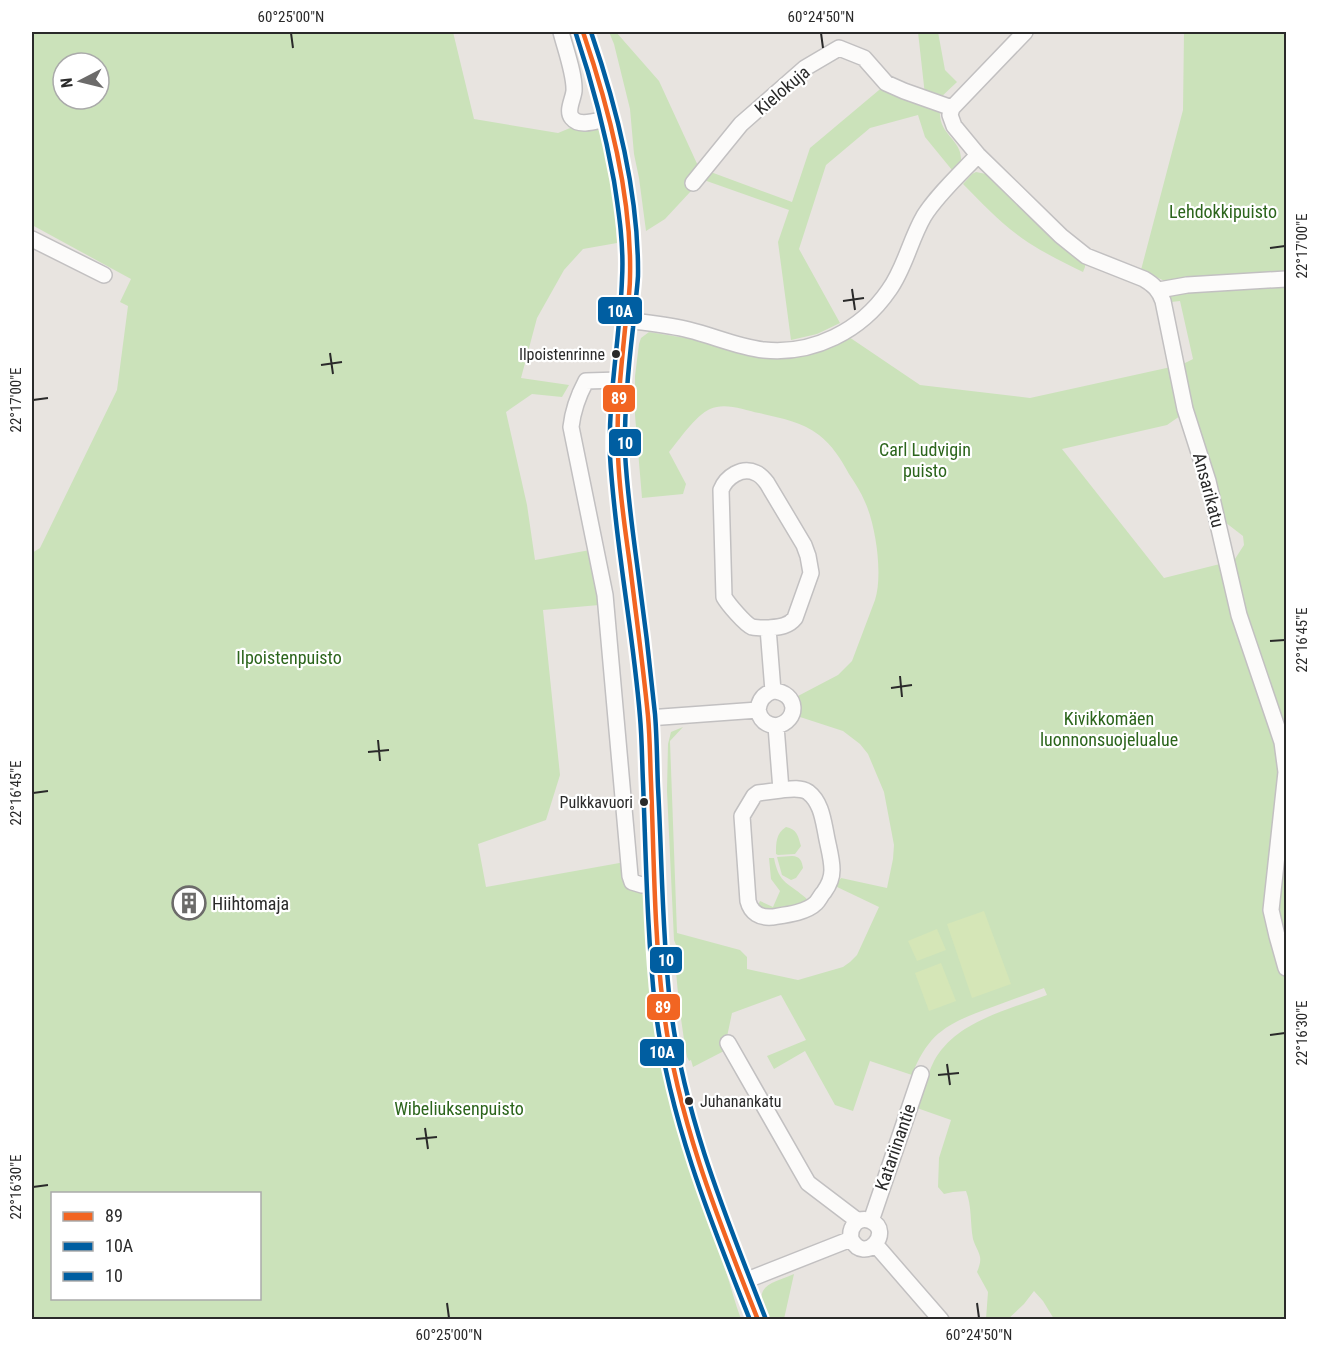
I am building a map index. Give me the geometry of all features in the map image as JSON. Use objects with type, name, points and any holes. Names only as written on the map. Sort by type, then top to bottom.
[{"type":"main road","points":[[583,32],[597,72],[622,178],[627,213],[630,280],[620,380],[617,429],[618,468],[648,718],[663,1006],[675,1076],[689,1133],[716,1214],[758,1320]]},
{"type":"street","points":[[561,32],[574,80],[571,117],[574,121],[587,123],[608,118]]},
{"type":"street","points":[[1025,32],[952,108],[950,115],[954,126],[978,155],[1061,236],[1079,251],[1095,260],[1144,279],[1159,290],[1206,283],[1287,279]]},
{"type":"street","name":"Kielokuja","points":[[693,183],[741,124],[805,68],[839,48],[864,58],[886,83],[952,108]]},
{"type":"street","points":[[626,320],[687,329],[765,350],[804,348],[842,334],[864,319],[890,290],[912,239],[929,208],[978,155]]},
{"type":"street","points":[[32,239],[104,275]]},
{"type":"street","name":"Ansarikatu","points":[[1159,290],[1166,311],[1185,409],[1208,481],[1239,615],[1285,757],[1285,780],[1271,910],[1276,936],[1287,968]]},
{"type":"street","points":[[620,380],[586,381],[575,403],[571,427],[605,595],[630,876],[632,882],[655,885]]},
{"type":"street","points":[[743,471],[754,472],[767,483],[804,545],[810,565],[811,573],[795,618],[783,626],[768,628],[749,625],[724,597],[721,490],[730,476],[743,471]]},
{"type":"street","points":[[768,628],[773,691]]},
{"type":"street","points":[[773,691],[784,693],[789,697],[793,707],[793,713],[787,722],[776,726],[771,726],[762,720],[758,710],[764,696],[773,691]]},
{"type":"street","points":[[648,718],[758,710]]},
{"type":"street","points":[[776,726],[781,790]]},
{"type":"street","points":[[801,789],[807,792],[818,805],[830,853],[831,879],[817,902],[811,907],[791,913],[759,916],[752,910],[748,901],[741,820],[754,796],[758,793],[781,790],[801,789]]},
{"type":"street","points":[[728,1043],[808,1183],[865,1221],[875,1223],[879,1232],[875,1244],[868,1248],[860,1248],[853,1243],[851,1230],[855,1223],[865,1221]]},
{"type":"street","name":"Katariinantie","points":[[865,1221],[921,1074]]},
{"type":"street","points":[[742,1282],[851,1239]]},
{"type":"street","points":[[875,1244],[941,1320]]},
{"type":"green space","name":"Ilpoistenpuisto","points":[[32,32],[453,32],[474,119],[558,133],[575,126],[601,127],[614,202],[617,243],[583,249],[564,270],[537,318],[521,378],[569,385],[562,397],[532,394],[506,412],[527,505],[535,560],[590,550],[599,605],[543,610],[560,775],[546,820],[478,844],[486,887],[625,862],[642,889],[649,936],[727,1261],[723,1263],[741,1319],[32,1319],[32,553],[40,548],[117,390],[128,306],[120,302],[131,279],[32,225]]},
{"type":"green space","points":[[609,32],[616,32],[659,81],[699,168],[686,185],[691,191],[665,219],[646,231],[634,154],[630,109]]},
{"type":"green space","points":[[918,32],[938,32],[945,70],[957,82],[939,99],[925,95]]},
{"type":"green space","name":"Lehdokkipuisto","points":[[1184,32],[1286,32],[1286,273],[1169,283],[1141,270],[1183,110]]},
{"type":"green space","points":[[885,85],[940,110],[940,118],[958,147],[961,160],[952,170],[925,137],[918,115],[870,128],[826,165],[799,249],[840,323],[817,334],[791,340],[778,242],[789,210],[701,179],[708,171],[792,202],[810,148]]},
{"type":"green space","points":[[976,172],[991,176],[1073,256],[1085,264],[1083,272],[1029,243],[994,215],[963,184]]},
{"type":"green space","points":[[1286,285],[1286,751],[1243,617],[1233,562],[1244,545],[1243,536],[1221,519],[1198,423],[1190,404],[1183,364],[1193,359],[1180,301],[1171,302],[1166,293]]},
{"type":"green space","points":[[649,332],[704,341],[746,354],[849,337],[920,385],[1030,398],[1171,367],[1180,416],[1167,425],[1062,449],[1164,578],[1224,563],[1281,757],[1276,895],[1286,813],[1286,1319],[1054,1319],[1034,1291],[1008,1319],[986,1319],[988,1292],[977,1272],[980,1257],[973,1239],[966,1191],[944,1194],[938,1187],[939,1158],[951,1120],[917,1108],[934,1061],[955,1036],[984,1019],[1047,995],[1044,988],[973,1014],[949,1026],[932,1040],[912,1075],[870,1061],[853,1111],[835,1105],[805,1051],[774,1069],[767,1056],[806,1040],[781,995],[732,1013],[724,1051],[693,1067],[691,1060],[689,1061],[680,1007],[675,956],[678,956],[678,950],[674,940],[667,791],[668,744],[671,732],[683,727],[670,741],[677,933],[740,950],[747,957],[747,969],[798,980],[843,967],[850,962],[857,955],[879,907],[835,886],[841,878],[887,888],[894,845],[884,792],[868,754],[860,744],[843,731],[800,717],[801,706],[798,696],[838,675],[852,661],[875,600],[878,578],[877,551],[869,512],[863,498],[836,453],[824,439],[812,430],[782,418],[722,406],[704,412],[669,452],[686,484],[683,494],[642,498],[635,415],[635,376],[639,344],[641,338]]},
{"type":"green space","points":[[786,827],[795,831],[801,846],[795,854],[778,855],[776,854],[777,839]]},
{"type":"green space","points":[[792,856],[800,859],[803,868],[796,878],[791,880],[782,875],[777,857]]},
{"type":"green space","points":[[769,858],[774,858],[782,878],[808,900],[794,907],[767,911],[757,907],[760,901],[773,907],[780,891],[771,879]]},
{"type":"green space","points":[[984,911],[1011,984],[972,998],[947,924]]},
{"type":"green space","points":[[937,929],[946,950],[917,961],[908,941]]},
{"type":"green space","points":[[941,963],[956,1001],[929,1011],[915,973]]},
{"type":"green space","points":[[794,1274],[784,1319],[767,1319],[762,1299],[765,1288]]},
{"type":"transit line","name":"89","points":[[583,32],[602,91],[617,153],[630,246],[630,283],[618,407],[619,468],[622,510],[648,716],[656,921],[663,1005],[669,1046],[688,1126],[713,1204],[758,1320]]},
{"type":"transit line","name":"10","points":[[591,32],[618,121],[635,214],[638,276],[627,390],[625,453],[655,714],[670,1003],[676,1044],[695,1124],[721,1202],[765,1317]]},
{"type":"transit line","name":"10A","points":[[576,34],[607,144],[622,242],[621,301],[611,411],[610,456],[640,717],[648,922],[655,1006],[670,1087],[692,1166],[750,1320]]},
{"type":"place","name":"Ilpoistenrinne","points":[[616,354]]},
{"type":"place","name":"Pulkkavuori","points":[[644,802]]},
{"type":"place","name":"Hiihtomaja","points":[[189,903]]},
{"type":"place","name":"Juhanankatu","points":[[689,1101]]},
{"type":"park label","name":"Carl Ludvigin puisto","points":[[925,459]]},
{"type":"park label","name":"Kivikkomäen luonnonsuojelualue","points":[[1109,728]]},
{"type":"park label","name":"Wibeliuksenpuisto","points":[[459,1108]]}]
